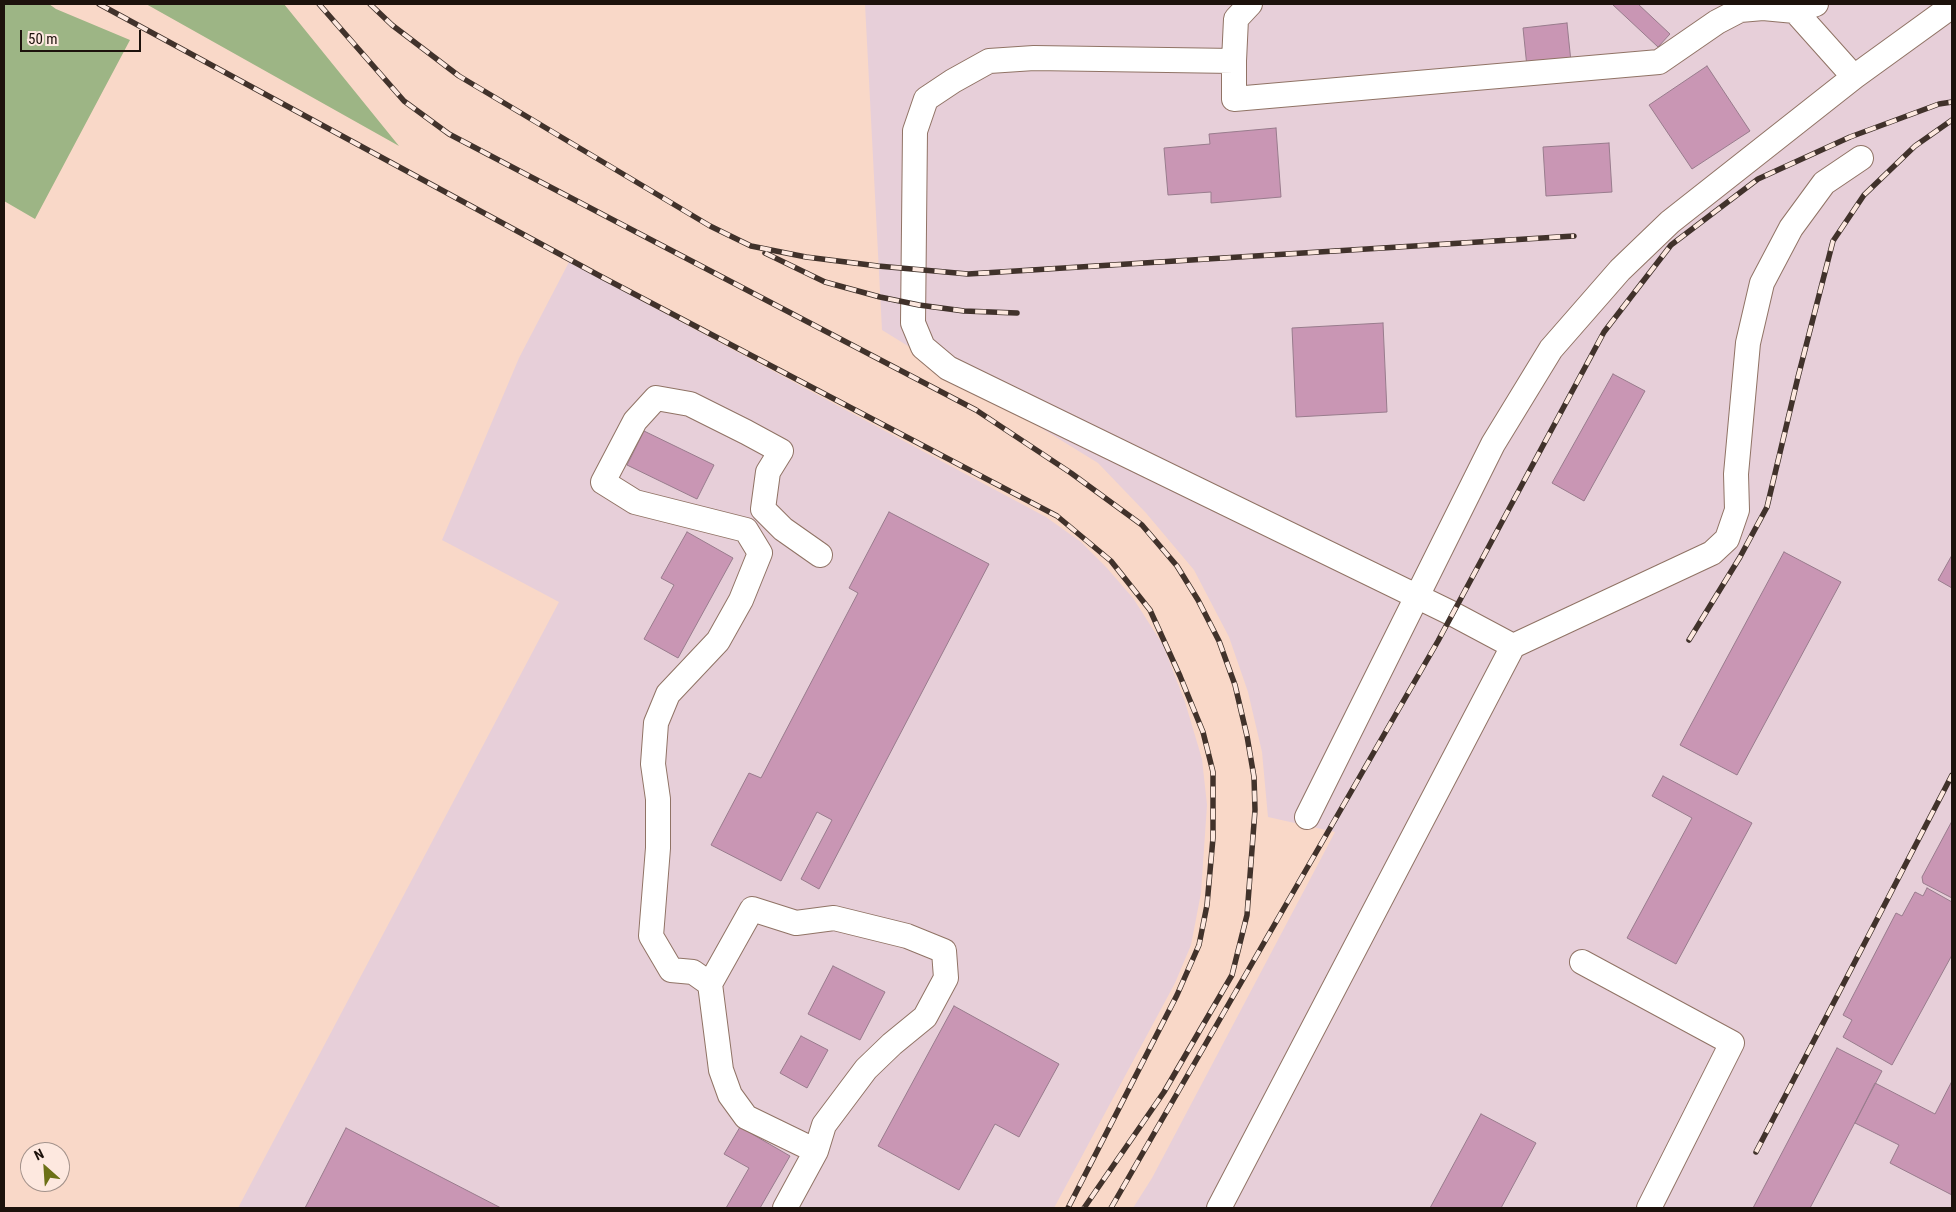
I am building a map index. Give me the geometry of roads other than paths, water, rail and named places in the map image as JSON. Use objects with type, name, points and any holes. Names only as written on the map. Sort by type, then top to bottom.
[{"type":"lane","points":[[1250,4],[1236,19],[1234,99],[1659,62],[1717,22],[1740,10],[1763,8],[1805,7],[1854,76]]},
{"type":"lane","points":[[1307,817],[1493,444],[1551,349],[1620,270],[1670,222],[1854,76],[1952,6]]},
{"type":"lane","points":[[1234,61],[1034,58],[990,61],[953,81],[926,99],[915,131],[913,323],[923,347],[948,368],[1417,596],[1512,646]]},
{"type":"lane","points":[[1219,1208],[1512,646],[1712,554],[1727,539],[1737,510],[1736,474],[1748,343],[1762,283],[1790,228],[1824,183],[1861,158]]},
{"type":"lane","points":[[710,984],[693,972],[671,970],[651,936],[658,848],[658,799],[653,764],[656,723],[668,694],[718,640],[741,600],[760,553],[746,530],[635,502],[603,482],[636,421],[656,398],[690,404],[781,451],[768,472],[763,509],[758,521],[746,530]]},
{"type":"lane","points":[[763,509],[783,529],[820,555]]},
{"type":"lane","points":[[785,1208],[816,1151],[824,1125],[866,1069],[892,1044],[925,1017],[946,978],[944,950],[906,936],[834,918],[796,923],[752,909],[710,984],[721,1070],[730,1095],[746,1117],[816,1151]]},
{"type":"lane","points":[[1582,962],[1732,1043],[1649,1208]]},
{"type":"railway","points":[[99,4],[600,276],[1057,516],[1111,561],[1150,610],[1203,732],[1213,772],[1213,838],[1207,905],[1199,945],[1177,995],[1068,1208]]},
{"type":"railway","points":[[319,4],[404,101],[449,134],[976,410],[1071,473],[1142,525],[1177,566],[1198,600],[1219,641],[1235,685],[1247,736],[1254,777],[1255,810],[1247,915],[1232,975],[1164,1092],[1084,1208]]},
{"type":"railway","points":[[370,4],[392,25],[459,76],[710,226],[751,246],[806,257],[968,274],[1574,236]]},
{"type":"railway","points":[[1111,1208],[1438,641],[1604,332],[1671,245],[1758,179],[1850,137],[1939,104],[1952,102]]},
{"type":"railway","points":[[1689,640],[1740,557],[1767,507],[1833,241],[1864,195],[1915,146],[1952,120]]},
{"type":"railway","points":[[765,253],[825,282],[880,297],[964,311],[1017,313]]},
{"type":"railway","points":[[1756,1152],[1952,775]]}]
